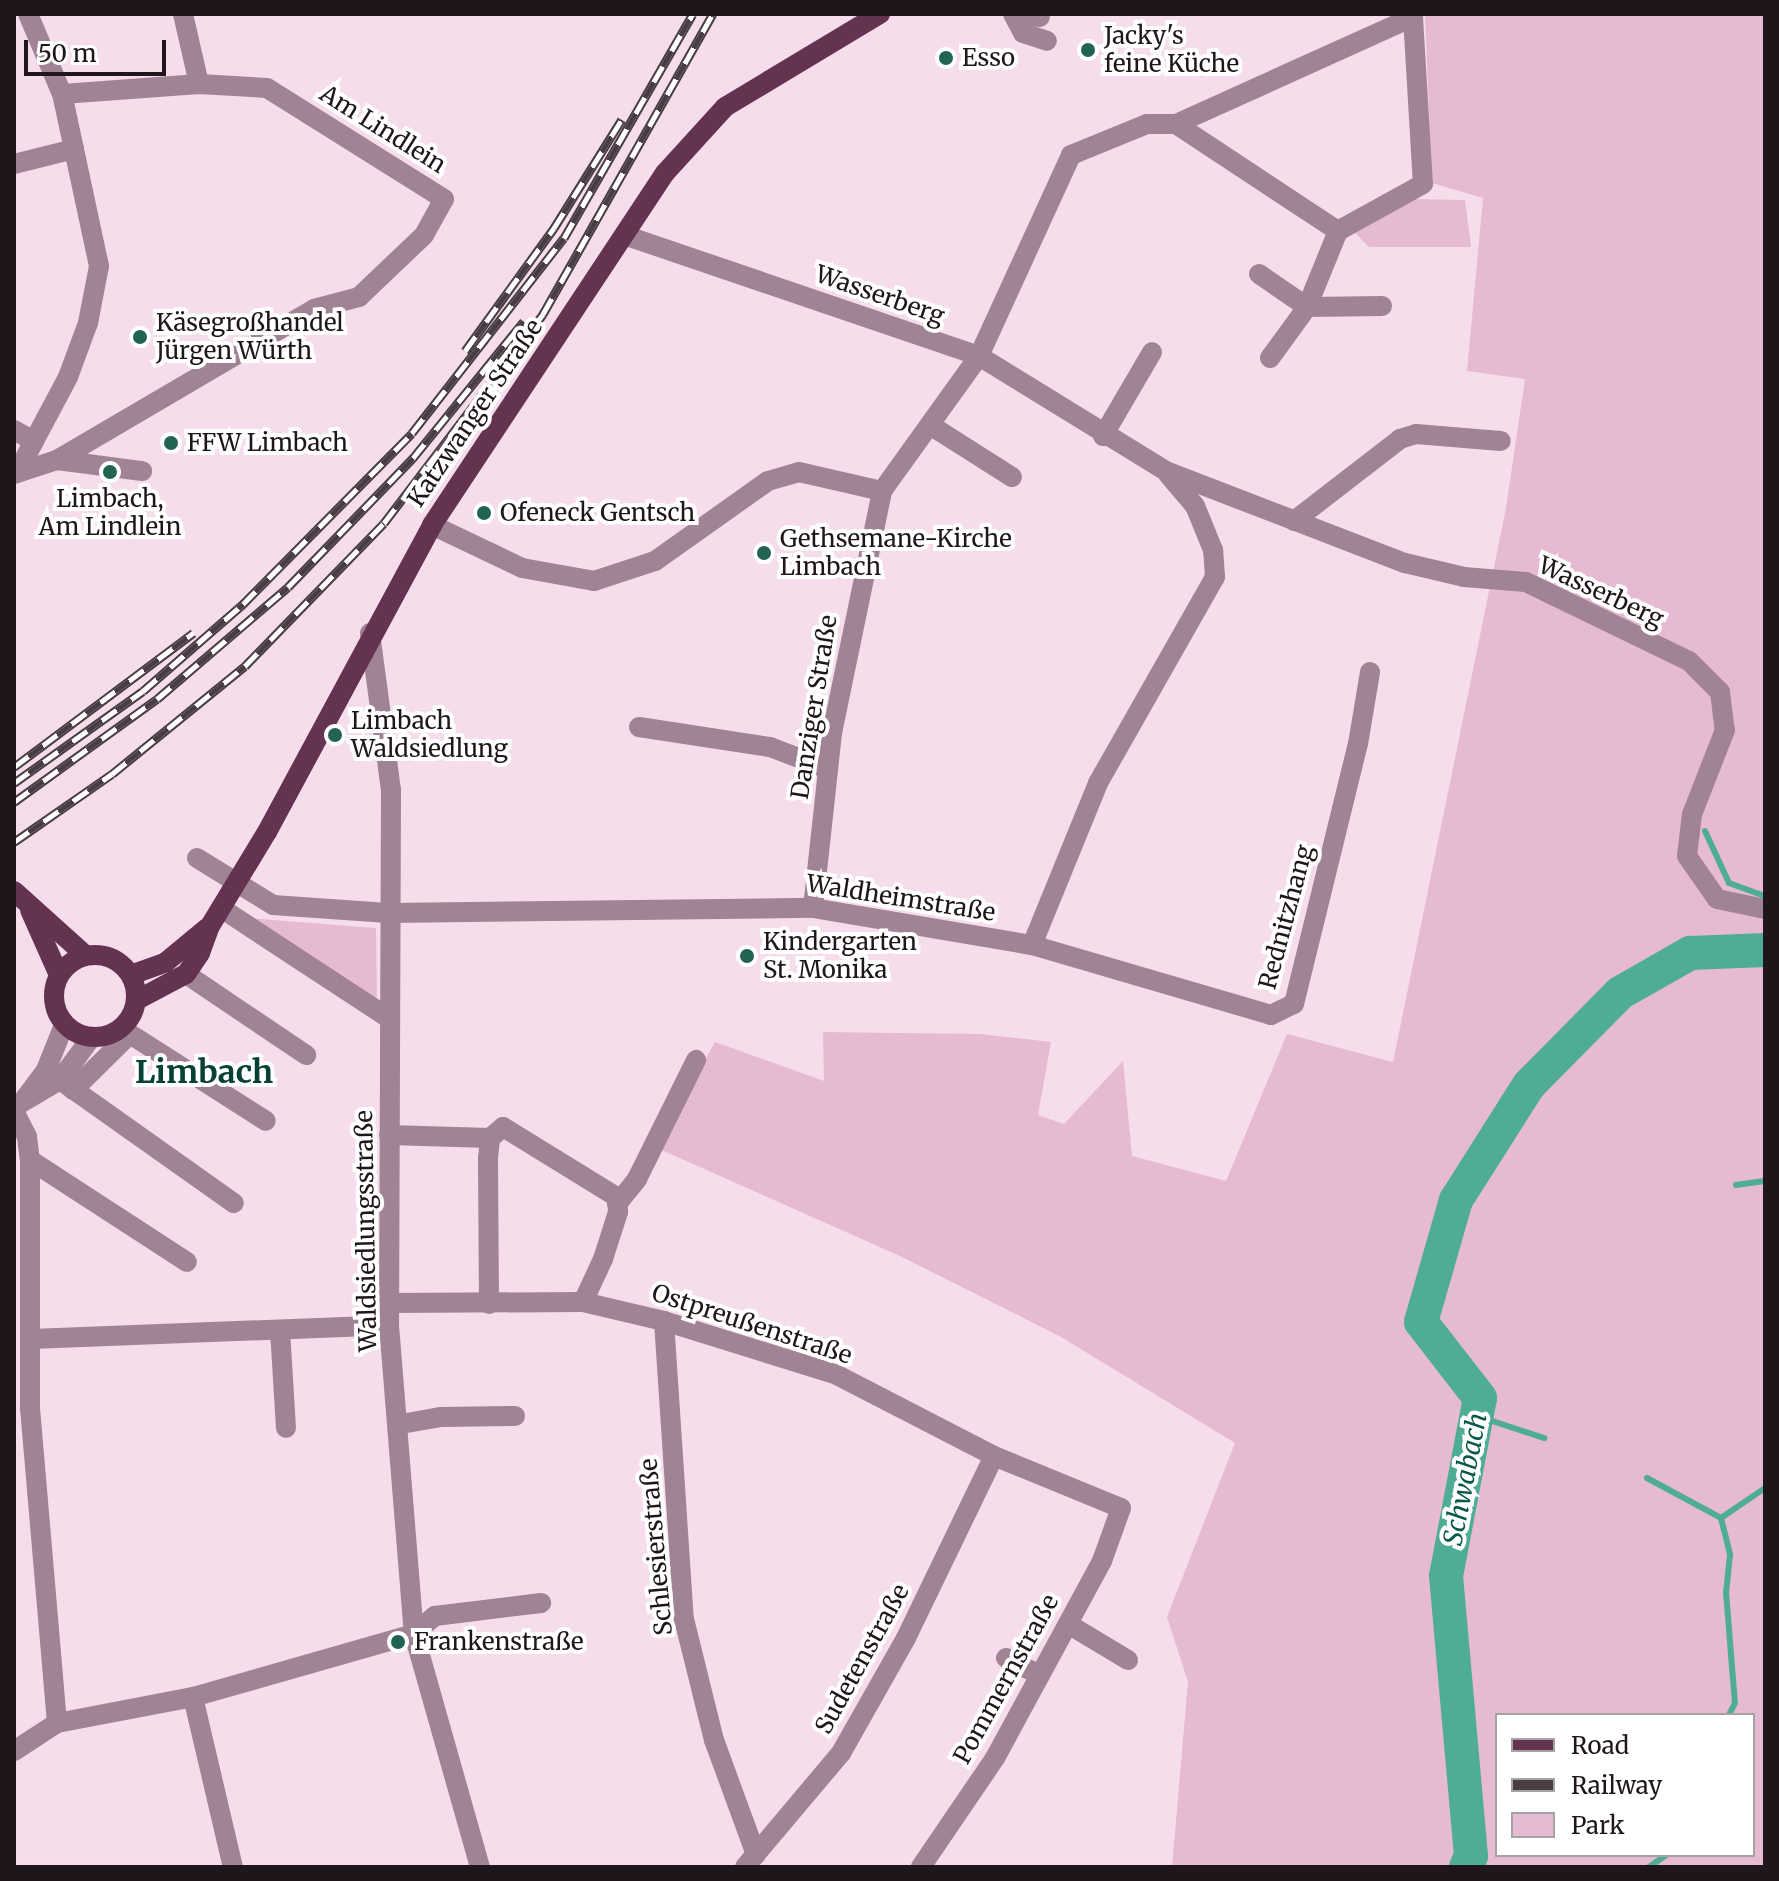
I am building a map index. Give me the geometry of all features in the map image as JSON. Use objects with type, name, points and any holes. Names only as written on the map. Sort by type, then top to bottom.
[{"type":"main road","name":"Katzwanger Straße","points":[[186,974],[370,633],[432,525],[665,173],[725,107],[880,14]]},
{"type":"main road","points":[[21,899],[85,955],[119,962],[131,975],[137,1000]]},
{"type":"main road","points":[[21,899],[59,975],[55,1010],[64,1025],[91,1038],[123,1027],[137,1000],[186,974]]},
{"type":"main road","name":"Katzwanger Straße","points":[[131,975],[166,962],[215,917]]},
{"type":"main road","points":[[59,975],[85,955]]},
{"type":"street","points":[[15,474],[68,377],[88,323],[99,266],[62,94],[28,14]]},
{"type":"street","points":[[183,14],[199,84]]},
{"type":"street","points":[[1040,17],[1015,14],[1023,33],[1047,41]]},
{"type":"street","name":"Danziger Straße","points":[[813,908],[828,769],[882,491],[979,356],[1071,155],[1147,124],[1176,124],[1413,17],[1423,184],[1338,231]]},
{"type":"street","name":"Am Lindlein","points":[[57,460],[314,309],[359,297],[424,235],[444,199],[267,88],[199,84],[62,94]]},
{"type":"street","points":[[1176,124],[1338,231],[1307,307],[1270,358]]},
{"type":"street","points":[[14,164],[74,149]]},
{"type":"street","name":"Wasserberg","points":[[624,235],[979,356],[1103,436],[1166,471],[1405,563],[1464,577],[1526,582],[1689,661],[1720,692],[1725,730],[1692,814],[1687,856],[1717,899],[1765,909]]},
{"type":"street","points":[[1259,274],[1307,307],[1382,306]]},
{"type":"street","points":[[1103,436],[1152,352]]},
{"type":"street","points":[[930,425],[1012,477]]},
{"type":"street","points":[[14,430],[34,441]]},
{"type":"street","points":[[1294,521],[1400,439],[1416,434],[1501,441]]},
{"type":"street","points":[[15,474],[57,460],[142,471]]},
{"type":"street","points":[[1032,945],[1098,783],[1215,577],[1213,550],[1195,506],[1166,471]]},
{"type":"street","points":[[432,525],[522,568],[594,581],[655,561],[768,481],[799,472],[882,491]]},
{"type":"street","name":"Waldsiedlungsstraße","points":[[370,633],[391,790],[388,913],[389,1325],[401,1424],[414,1634],[480,1867]]},
{"type":"street","name":"Rednitzhang","points":[[1032,945],[1271,1015],[1294,1004],[1358,744],[1370,672]]},
{"type":"street","points":[[639,727],[758,744],[828,769]]},
{"type":"street","name":"Waldheimstraße","points":[[197,858],[273,905],[388,913],[813,908],[1032,945]]},
{"type":"street","points":[[215,917],[390,1019]]},
{"type":"street","points":[[186,974],[306,1055]]},
{"type":"street","points":[[17,1106],[46,1070],[64,1025]]},
{"type":"street","points":[[17,1106],[66,1085],[130,1034],[266,1121]]},
{"type":"street","points":[[66,1085],[91,1038]]},
{"type":"street","points":[[583,1302],[603,1259],[617,1204],[637,1179],[696,1060]]},
{"type":"street","points":[[66,1085],[234,1203]]},
{"type":"street","points":[[17,1106],[27,1137],[30,1160],[30,1408],[57,1723]]},
{"type":"street","points":[[489,1304],[490,1138],[498,1128],[509,1129],[602,1184],[617,1204]]},
{"type":"street","points":[[389,1135],[490,1138]]},
{"type":"street","points":[[30,1160],[187,1262]]},
{"type":"street","name":"Ostpreußenstraße","points":[[389,1303],[583,1302],[664,1321],[837,1375],[994,1456],[1121,1508]]},
{"type":"street","name":"Schlesierstraße","points":[[664,1321],[684,1619],[714,1740],[751,1861]]},
{"type":"street","points":[[31,1339],[389,1325]]},
{"type":"street","points":[[280,1330],[286,1428]]},
{"type":"street","points":[[401,1424],[441,1417],[515,1416]]},
{"type":"street","name":"Sudetenstraße","points":[[751,1861],[841,1753],[906,1638],[994,1456]]},
{"type":"street","name":"Pommernstraße","points":[[921,1867],[995,1758],[1102,1561],[1121,1508]]},
{"type":"street","points":[[14,1751],[57,1723],[193,1697],[414,1634],[435,1616],[541,1603]]},
{"type":"street","points":[[1068,1624],[1128,1660]]},
{"type":"street","points":[[1006,1658],[1040,1675]]},
{"type":"street","points":[[193,1697],[233,1867]]},
{"type":"green space","points":[[1425,14],[1765,14],[1765,1867],[1172,1867],[1188,1682],[1167,1617],[1235,1443],[1061,1337],[900,1256],[657,1148],[715,1042],[824,1081],[823,1032],[980,1034],[1051,1042],[1038,1115],[1064,1124],[1123,1061],[1132,1156],[1226,1181],[1287,1034],[1393,1062],[1506,508],[1525,379],[1467,371],[1483,198],[1432,183]]},
{"type":"green space","points":[[1414,199],[1465,200],[1471,247],[1369,247],[1352,230]]},
{"type":"green space","points":[[246,918],[376,928],[377,1003]]},
{"type":"waterway","points":[[1705,831],[1729,883],[1765,896]]},
{"type":"waterway","name":"Schwabach","points":[[1466,1867],[1471,1856],[1446,1576],[1480,1398],[1421,1322],[1456,1200],[1529,1085],[1620,993],[1690,953],[1765,950]]},
{"type":"waterway","points":[[1736,1185],[1765,1181]]},
{"type":"waterway","points":[[1477,1416],[1544,1438]]},
{"type":"waterway","points":[[1647,1478],[1721,1518],[1730,1555],[1726,1592],[1735,1703],[1730,1713]]},
{"type":"waterway","points":[[1721,1518],[1765,1488]]},
{"type":"waterway","points":[[1649,1867],[1663,1857]]},
{"type":"railway","points":[[14,783],[143,691],[243,604],[412,433],[564,238],[693,14]]},
{"type":"railway","points":[[14,842],[112,774],[245,666],[384,523],[543,314],[713,14]]},
{"type":"railway","points":[[465,351],[554,228],[622,119]]},
{"type":"railway","points":[[14,802],[157,699],[288,587],[413,458],[524,321]]},
{"type":"railway","points":[[14,767],[193,633]]},
{"type":"place","name":"Jacky's feine Küche","points":[[1088,50]]},
{"type":"place","name":"Esso","points":[[946,58]]},
{"type":"place","name":"Käsegroßhandel Jürgen Würth","points":[[140,337]]},
{"type":"place","name":"FFW Limbach","points":[[171,443]]},
{"type":"place","name":"Limbach, Am Lindlein","points":[[110,472]]},
{"type":"place","name":"Ofeneck Gentsch","points":[[484,513]]},
{"type":"place","name":"Gethsemane-Kirche Limbach","points":[[764,553]]},
{"type":"place","name":"Limbach Waldsiedlung","points":[[335,735]]},
{"type":"place","name":"Kindergarten St. Monika","points":[[747,956]]},
{"type":"place","name":"Frankenstraße","points":[[398,1642]]},
{"type":"district","name":"Limbach","points":[[204,1072]]}]
